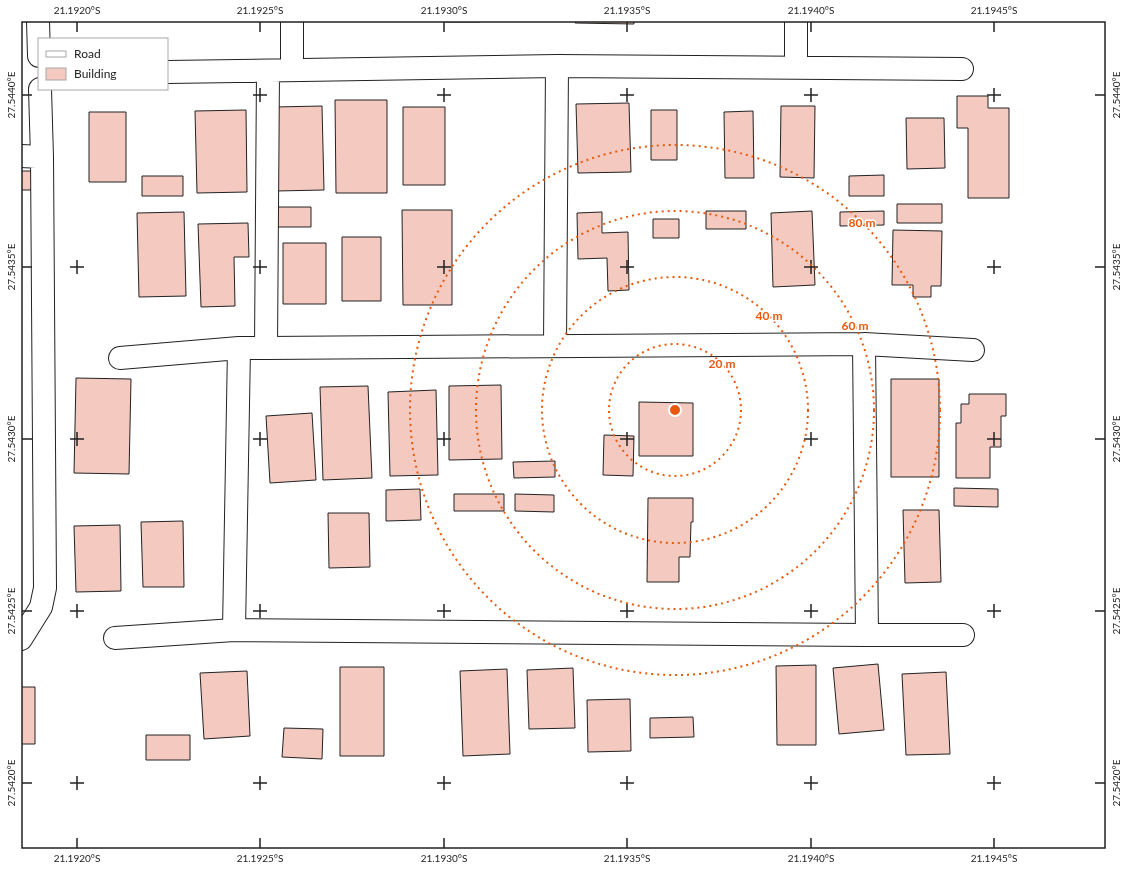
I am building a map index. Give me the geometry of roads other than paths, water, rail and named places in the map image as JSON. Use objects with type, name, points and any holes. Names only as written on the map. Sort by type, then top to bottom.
[{"type":"street","points":[[38,21],[38,38]]},
{"type":"street","points":[[292,21],[292,70]]},
{"type":"street","points":[[796,21],[796,67]]},
{"type":"street","points":[[555,345],[557,66]]},
{"type":"street","points":[[168,72],[557,66],[962,69]]},
{"type":"street","points":[[266,348],[268,71]]},
{"type":"street","points":[[21,639],[41,607],[45,588],[32,156],[40,90]]},
{"type":"street","points":[[864,344],[867,635]]},
{"type":"street","points":[[120,358],[240,348],[555,345],[864,344],[973,350]]},
{"type":"street","points":[[234,630],[240,348]]},
{"type":"street","points":[[115,638],[234,630],[963,635]]}]
